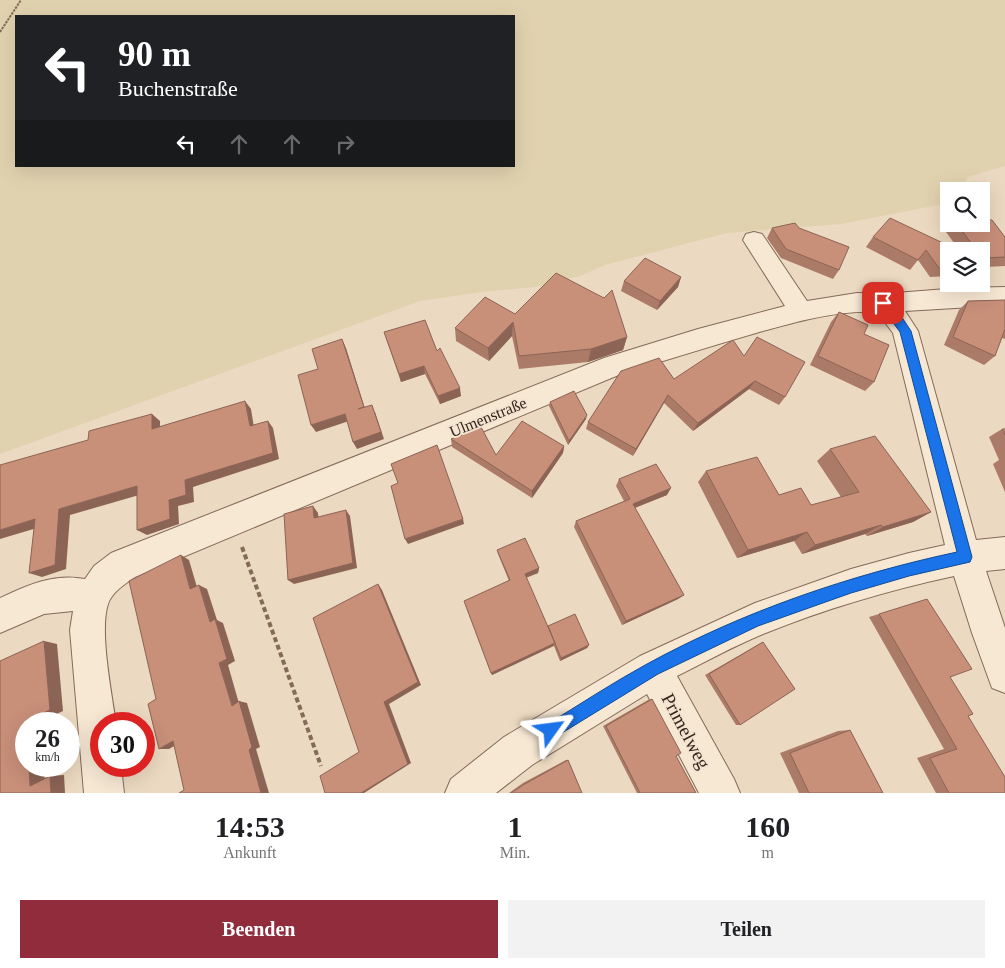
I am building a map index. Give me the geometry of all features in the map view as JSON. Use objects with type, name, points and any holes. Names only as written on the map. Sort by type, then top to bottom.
[{"type":"street","points":[[754,240],[801,311]]},
{"type":"street","name":"Ulmenstraße","points":[[92,597],[106,578],[124,565],[614,366],[741,326],[801,311],[857,302],[883,303],[959,297],[1005,296]]},
{"type":"street","points":[[883,303],[905,331],[965,557],[985,623],[1005,674]]},
{"type":"street","points":[[465,793],[518,751],[652,669],[764,616],[851,586],[909,569],[965,557],[1005,553]]},
{"type":"street","points":[[0,616],[46,595],[73,592],[92,597],[87,630],[95,712]]},
{"type":"street","name":"Primelweg","points":[[652,669],[720,793]]},
{"type":"street","points":[[102,777],[104,793]]},
{"type":"path","points":[[0,32],[21,0]]},
{"type":"path","points":[[232,521],[321,766]]},
{"type":"shaded area","points":[[0,0],[1005,0],[1005,166],[968,177],[966,182],[940,182],[940,205],[841,224],[727,233],[605,265],[580,276],[535,287],[481,292],[420,301],[0,454]]},
{"type":"building","points":[[890,218],[941,242],[940,268],[926,250],[918,260],[873,237]]},
{"type":"building","points":[[990,220],[992,220],[1005,237],[1005,257],[990,258],[990,242],[970,242],[963,232],[990,232]]},
{"type":"building","points":[[795,223],[799,228],[849,247],[839,270],[786,249],[772,228]]},
{"type":"building","points":[[645,258],[681,277],[660,301],[624,281]]},
{"type":"building","points":[[556,273],[604,298],[612,290],[627,337],[591,349],[519,356],[513,322],[488,348],[455,328],[485,297],[515,314]]},
{"type":"building","points":[[1005,300],[1005,329],[995,356],[953,337],[968,301]]},
{"type":"building","points":[[839,312],[868,325],[864,334],[889,345],[874,382],[818,356]]},
{"type":"building","points":[[425,320],[437,351],[440,348],[460,388],[438,396],[424,366],[399,374],[384,332]]},
{"type":"building","points":[[757,337],[805,362],[785,397],[755,381],[698,423],[668,395],[636,449],[588,422],[621,371],[659,358],[674,379],[733,340],[744,356]]},
{"type":"building","points":[[342,339],[364,407],[358,409],[372,405],[381,432],[353,442],[345,414],[311,425],[298,375],[318,369],[312,349]]},
{"type":"building","points":[[574,391],[587,415],[569,441],[550,402]]},
{"type":"building","points":[[245,401],[250,426],[268,421],[273,453],[185,480],[186,495],[169,500],[170,519],[137,530],[137,486],[59,509],[55,565],[29,573],[35,519],[0,530],[0,465],[88,440],[89,431],[152,414],[152,429]]},
{"type":"building","points":[[522,421],[564,446],[532,491],[451,439],[481,427],[496,455]]},
{"type":"building","points":[[875,436],[931,512],[815,545],[807,532],[748,550],[706,471],[757,457],[779,495],[801,488],[811,505],[859,492],[830,449]]},
{"type":"building","points":[[437,445],[463,519],[405,539],[391,486],[398,483],[391,464]]},
{"type":"building","points":[[656,464],[671,488],[633,504],[684,595],[626,621],[576,521],[630,499],[619,479]]},
{"type":"building","points":[[313,506],[314,518],[346,510],[353,563],[288,580],[284,514]]},
{"type":"building","points":[[525,538],[539,568],[525,574],[555,643],[491,673],[464,601],[510,580],[497,550]]},
{"type":"building","points":[[181,555],[190,589],[199,585],[210,622],[215,619],[227,659],[219,663],[232,706],[239,701],[252,747],[249,750],[261,793],[179,793],[184,790],[173,741],[159,749],[155,733],[155,712],[150,712],[148,704],[156,699],[129,581]]},
{"type":"building","points":[[378,584],[418,682],[384,702],[408,764],[361,793],[325,793],[320,776],[359,752],[313,618]]},
{"type":"building","points":[[927,599],[972,669],[950,677],[973,714],[968,716],[1005,777],[1005,793],[949,793],[930,758],[957,749],[879,614]]},
{"type":"building","points":[[575,614],[589,645],[561,658],[548,626]]},
{"type":"building","points":[[44,641],[50,710],[46,712],[15,712],[15,777],[30,777],[30,786],[50,777],[51,793],[0,793],[0,661]]},
{"type":"building","points":[[763,642],[795,689],[740,725],[709,674]]},
{"type":"building","points":[[652,699],[681,753],[676,756],[696,793],[640,793],[606,726]]},
{"type":"building","points":[[850,730],[883,793],[809,793],[790,753]]},
{"type":"building","points":[[568,760],[582,793],[511,793],[523,785]]},
{"type":"route","points":[[551,730],[652,669],[755,620],[851,586],[909,569],[965,557],[905,331],[883,303]]}]
